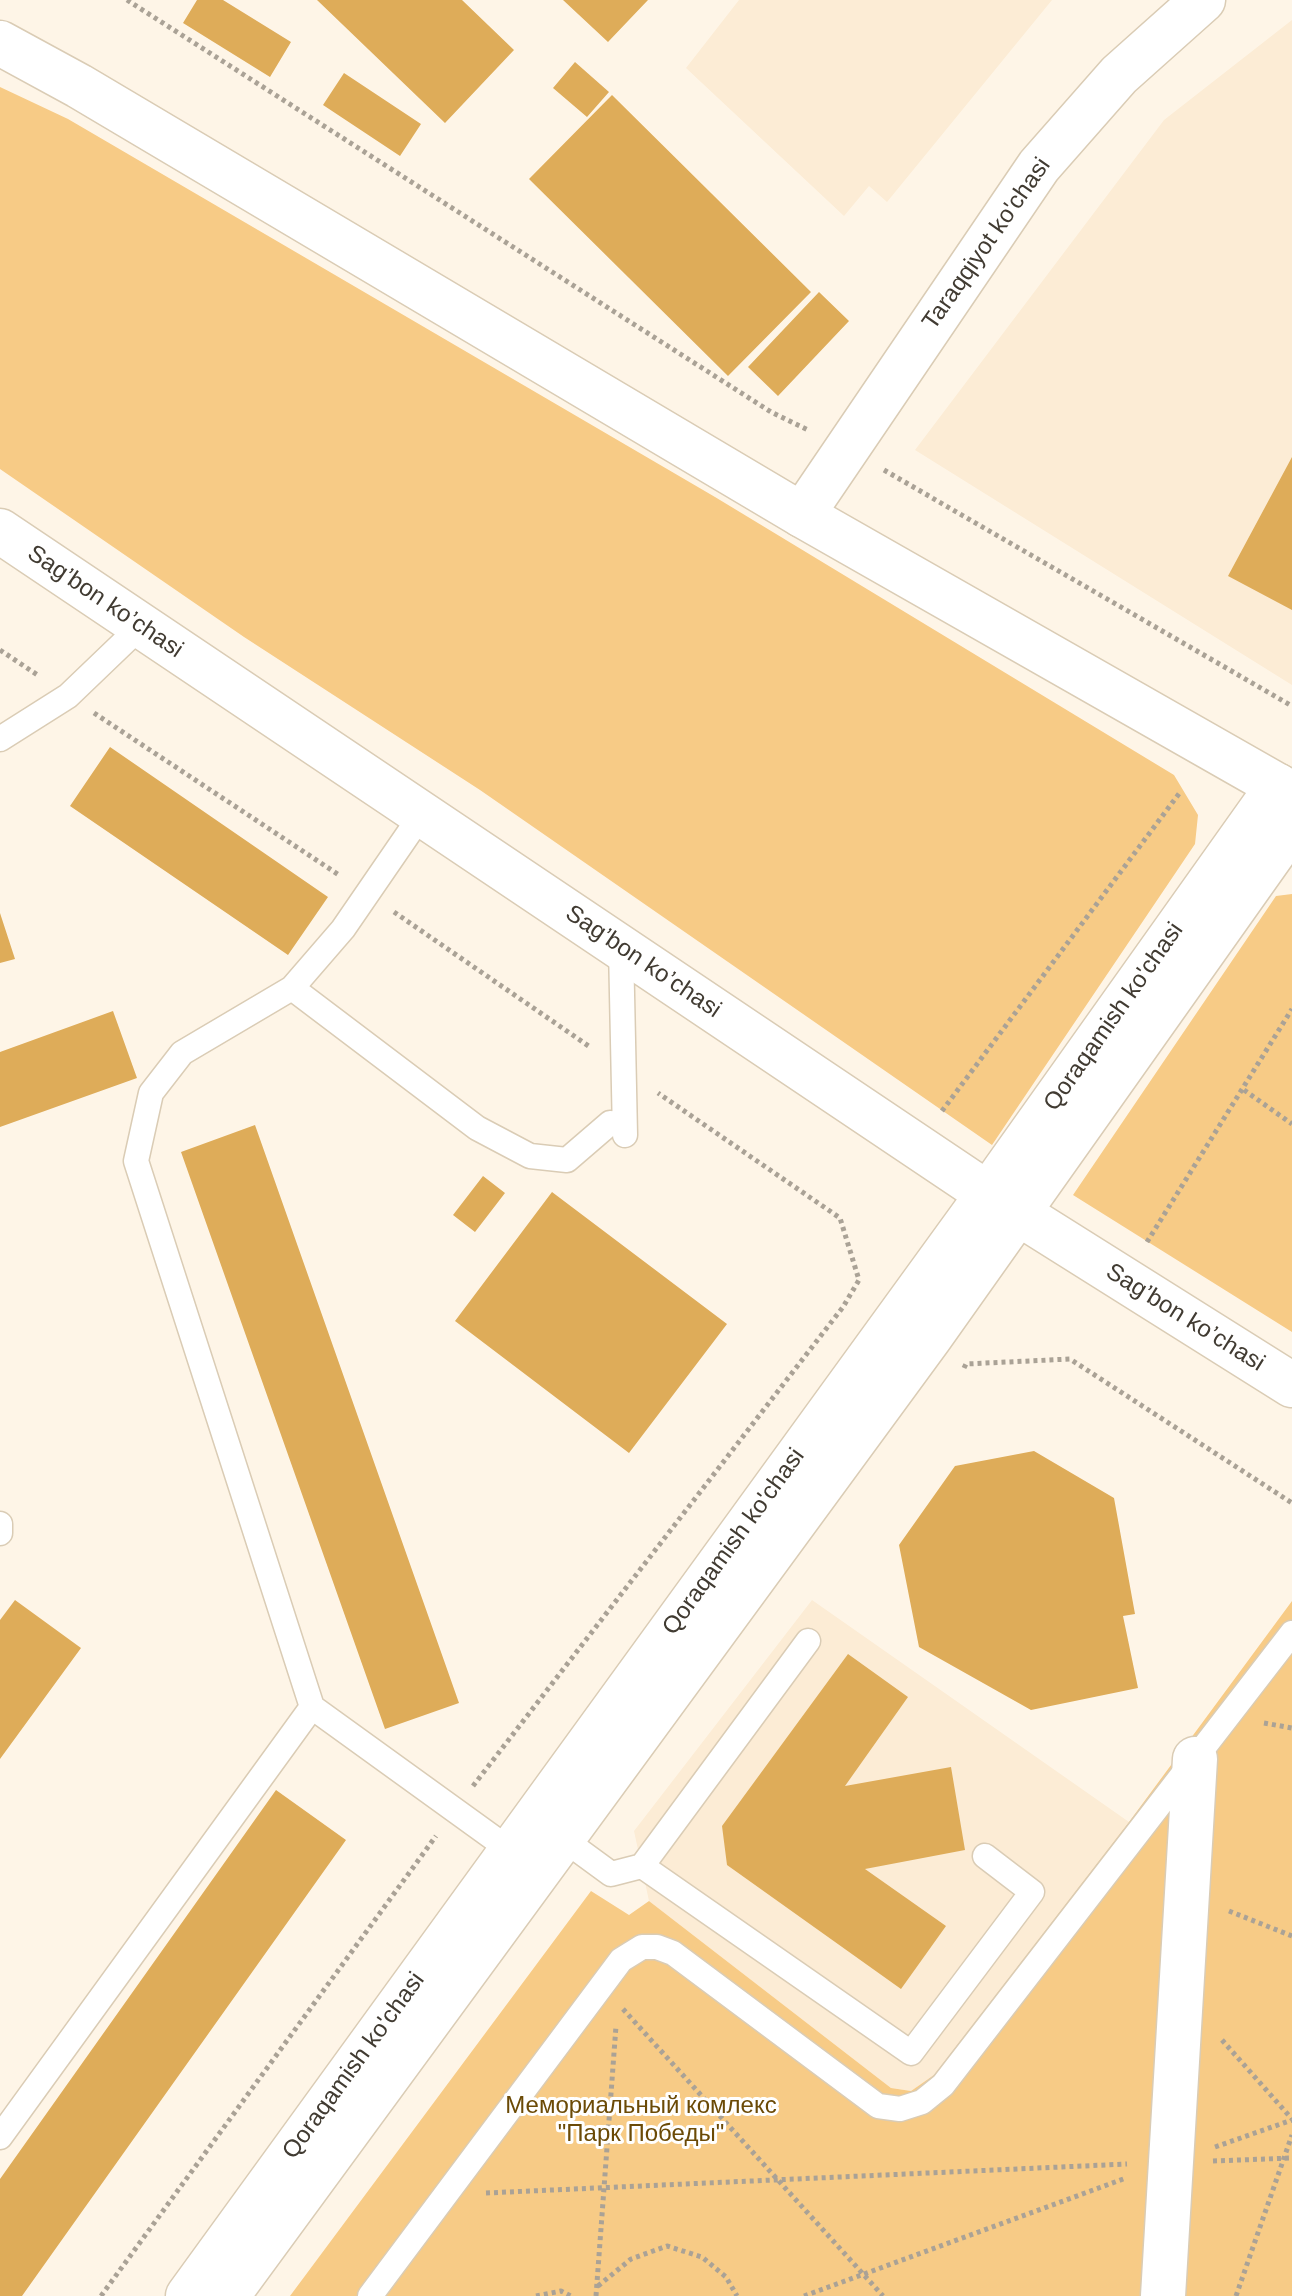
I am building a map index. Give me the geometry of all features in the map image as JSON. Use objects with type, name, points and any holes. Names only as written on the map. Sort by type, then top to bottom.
[{"type":"main road","name":"Taraqqiyot ko'chasi","points":[[802,515],[1039,166],[1119,75],[1203,0]]},
{"type":"main road","points":[[0,43],[79,86],[1287,802]]},
{"type":"main road","name":"Sag’bon ko’chasi","points":[[0,531],[1004,1204],[1292,1385]]},
{"type":"main road","name":"Qoraqamish ko'chasi","points":[[188,2296],[1004,1204],[1287,802]]},
{"type":"main road","points":[[1163,2296],[1195,1759]]},
{"type":"main road","name":"Qoraqamish ko'chasi","points":[[227,2296],[535,1835]]},
{"type":"lane","points":[[0,739],[68,696],[141,626]]},
{"type":"lane","points":[[422,814],[343,929],[292,988],[182,1053],[151,1093],[136,1161],[312,1707],[535,1835],[611,1874],[642,1866],[808,1641]]},
{"type":"lane","points":[[292,988],[477,1128],[530,1156],[567,1160],[618,1129],[626,1071],[621,947]]},
{"type":"lane","points":[[0,1524],[0,1533]]},
{"type":"lane","points":[[370,2296],[621,1960],[642,1947],[657,1947],[673,1953],[878,2106],[900,2109],[922,2102],[943,2085],[1292,1633]]},
{"type":"lane","points":[[0,2137],[312,1707]]},
{"type":"lane","points":[[642,1866],[911,2053],[1032,1892],[985,1856]]},
{"type":"path","points":[[127,0],[771,412],[847,449],[1292,706]]},
{"type":"path","points":[[0,650],[367,894],[840,1218],[859,1280]]},
{"type":"path","points":[[942,1111],[1181,791]]},
{"type":"path","points":[[1147,1242],[1292,1009]]},
{"type":"path","points":[[1244,1090],[1292,1124]]},
{"type":"path","points":[[966,1364],[1070,1359],[1292,1503]]},
{"type":"path","points":[[1187,1894],[1292,1936]]},
{"type":"path","points":[[804,2296],[1292,2120],[1181,1994]]},
{"type":"path","points":[[596,2296],[617,2003],[881,2295]]},
{"type":"path","points":[[1236,2296],[1292,2135]]},
{"type":"path","points":[[445,2195],[1292,2158]]},
{"type":"path","points":[[597,2287],[631,2259],[667,2246],[702,2257],[726,2277],[737,2296]]},
{"type":"path","points":[[536,2296],[561,2291],[571,2296]]},
{"type":"shaded area","points":[[739,0],[1052,0],[887,202],[869,186],[844,216],[686,68]]},
{"type":"shaded area","points":[[1292,20],[1292,685],[915,450],[1164,120]]},
{"type":"shaded area","points":[[812,1600],[1129,1822],[934,2075],[911,2091],[891,2088],[649,1901],[634,1831]]},
{"type":"green space","points":[[0,87],[68,119],[715,497],[1174,775],[1198,815],[1195,844],[992,1145],[480,790],[244,637],[0,469]]},
{"type":"green space","points":[[1292,894],[1292,1332],[1073,1195],[1276,896]]},
{"type":"green space","name":"Мемориальный комлекс \"Парк Победы\"","points":[[1292,1601],[1292,2296],[290,2296],[591,1891],[629,1915],[649,1901],[891,2088],[911,2091],[934,2075],[1129,1822]]},
{"type":"building","points":[[197,0],[223,0],[291,42],[270,77],[183,23]]},
{"type":"building","points":[[317,0],[462,0],[514,50],[445,123]]},
{"type":"building","points":[[563,0],[648,0],[608,42]]},
{"type":"building","points":[[575,62],[609,92],[587,117],[553,88]]},
{"type":"building","points":[[344,73],[421,124],[400,156],[323,105]]},
{"type":"building","points":[[612,95],[811,292],[728,376],[529,179]]},
{"type":"building","points":[[819,292],[849,321],[778,396],[748,367]]},
{"type":"building","points":[[1292,457],[1292,610],[1228,576]]},
{"type":"building","points":[[110,747],[328,897],[288,955],[70,806]]},
{"type":"building","points":[[0,913],[15,959],[0,963]]},
{"type":"building","points":[[113,1011],[137,1078],[0,1127],[0,1052]]},
{"type":"building","points":[[255,1125],[459,1703],[385,1729],[181,1152]]},
{"type":"building","points":[[483,1176],[505,1193],[475,1232],[453,1215]]},
{"type":"building","points":[[552,1192],[727,1324],[629,1453],[455,1321]]},
{"type":"building","points":[[1034,1451],[1114,1498],[1135,1614],[1123,1616],[1138,1688],[1031,1710],[919,1647],[899,1545],[955,1466]]},
{"type":"building","points":[[15,1600],[81,1648],[0,1759],[0,1620]]},
{"type":"building","points":[[848,1654],[908,1697],[845,1786],[951,1767],[965,1850],[865,1869],[946,1926],[901,1989],[727,1865],[722,1826]]},
{"type":"building","points":[[276,1790],[346,1840],[22,2296],[0,2296],[0,2179]]}]
